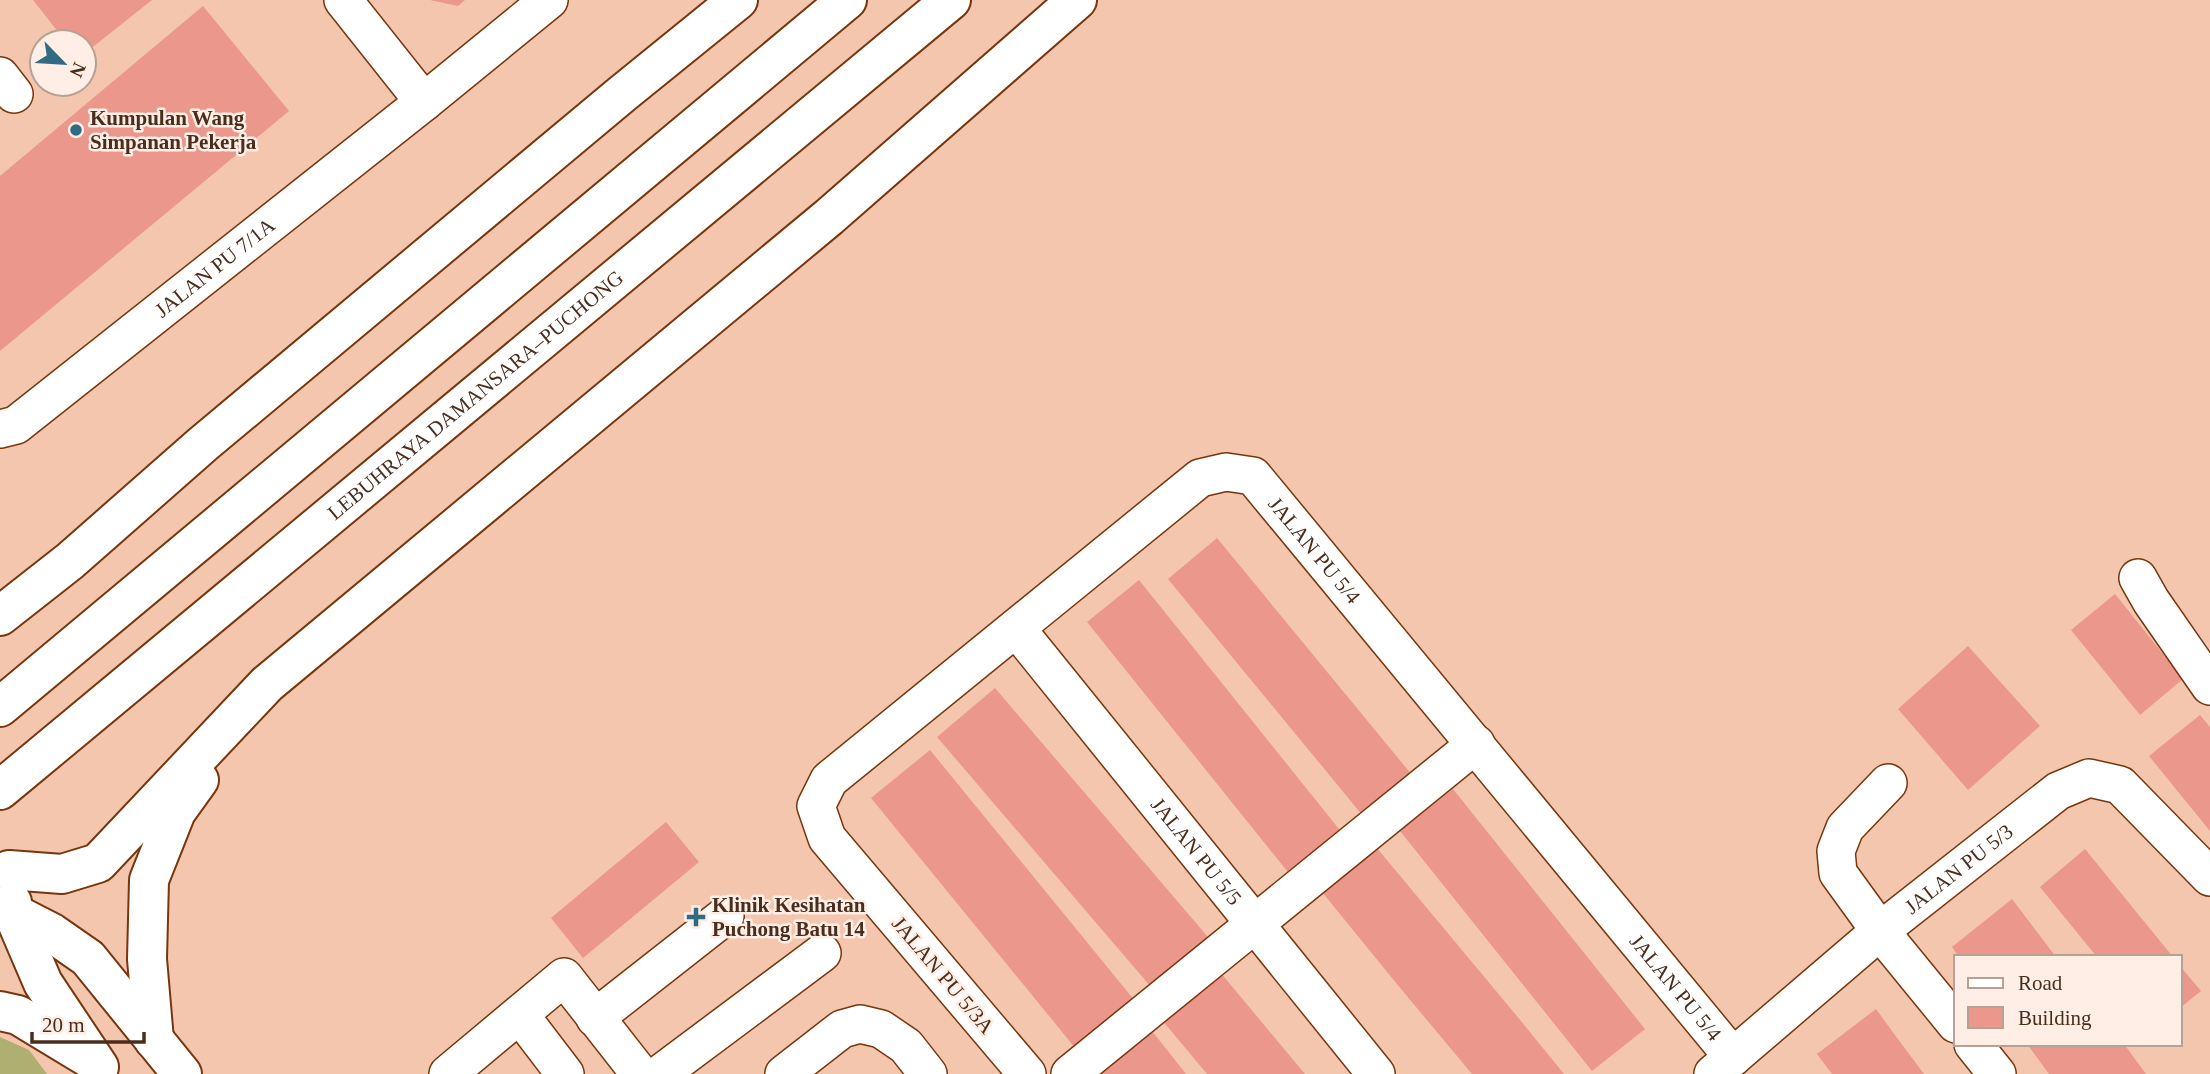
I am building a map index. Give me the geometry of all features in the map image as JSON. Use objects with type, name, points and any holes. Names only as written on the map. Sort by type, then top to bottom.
[{"type":"main road","points":[[0,616],[70,561],[203,444],[738,0]]},
{"type":"main road","points":[[0,706],[846,0]]},
{"type":"main road","name":"LEBUHRAYA DAMANSARA–PUCHONG","points":[[0,790],[951,0]]},
{"type":"main road","points":[[99,1067],[43,983],[7,911],[5,864],[62,874],[98,863],[267,684],[829,217],[1077,0]]},
{"type":"main road","points":[[0,582],[70,561]]},
{"type":"main road","points":[[155,1040],[147,959],[149,880],[176,812],[267,684]]},
{"type":"main road","points":[[7,911],[52,933],[88,958],[182,1074]]},
{"type":"main road","points":[[0,1011],[18,1015],[99,1067]]},
{"type":"street","points":[[343,0],[425,102]]},
{"type":"street","name":"JALAN PU 7/1A","points":[[0,429],[16,425],[425,102],[549,0]]},
{"type":"street","name":"JALAN PU 5/4","points":[[816,806],[829,780],[1200,478],[1226,471],[1253,476],[1476,744],[1723,1065]]},
{"type":"street","points":[[2138,578],[2210,686]]},
{"type":"street","name":"JALAN PU 5/5","points":[[1016,628],[1376,1074]]},
{"type":"street","points":[[1070,1074],[1476,744]]},
{"type":"street","name":"JALAN PU 5/3","points":[[1723,1065],[1880,931],[2058,790],[2089,778],[2120,785],[2210,877]]},
{"type":"street","points":[[1888,783],[1845,828],[1836,851],[1838,873],[1880,931],[1954,1022]]},
{"type":"street","name":"JALAN PU 5/3A","points":[[816,806],[827,838],[1027,1074]]},
{"type":"street","points":[[595,1018],[725,916]]},
{"type":"street","points":[[660,1074],[822,953]]},
{"type":"street","points":[[448,1074],[564,977],[640,1074]]},
{"type":"street","points":[[520,1015],[565,1074]]},
{"type":"street","points":[[785,1074],[842,1029],[860,1024],[881,1029],[906,1046],[928,1074]]},
{"type":"street","points":[[1975,1046],[1997,1074]]},
{"type":"green space","points":[[0,1037],[29,1050],[47,1074],[0,1074]]},
{"type":"building","points":[[33,0],[152,0],[98,43],[98,28],[55,28]]},
{"type":"building","points":[[430,0],[465,0],[458,6]]},
{"type":"building","points":[[203,6],[289,111],[0,351],[0,176],[93,98],[98,98],[98,94]]},
{"type":"building","points":[[1217,538],[1412,775],[1363,816],[1168,579]]},
{"type":"building","points":[[1139,580],[1343,834],[1291,876],[1087,622]]},
{"type":"building","points":[[2115,594],[2183,679],[2140,715],[2071,630]]},
{"type":"building","points":[[1968,646],[2040,726],[1968,790],[1898,709]]},
{"type":"building","points":[[995,688],[1208,937],[1151,987],[937,737]]},
{"type":"building","points":[[2200,715],[2210,727],[2210,831],[2149,756]]},
{"type":"building","points":[[930,750],[1135,1001],[1076,1049],[871,798]]},
{"type":"building","points":[[1453,789],[1645,1029],[1592,1071],[1400,831]]},
{"type":"building","points":[[666,822],[699,862],[583,958],[551,918]]},
{"type":"building","points":[[1376,847],[1564,1074],[1472,1074],[1401,989],[1322,892]]},
{"type":"building","points":[[2085,849],[2171,955],[2095,955],[2040,887]]},
{"type":"building","points":[[2012,899],[2054,955],[1958,955],[1952,947]]},
{"type":"building","points":[[2182,968],[2201,991],[2182,1006]]},
{"type":"building","points":[[1220,972],[1305,1074],[1207,1074],[1162,1020]]},
{"type":"building","points":[[1876,1009],[1924,1074],[1832,1074],[1817,1054]]},
{"type":"building","points":[[1152,1031],[1186,1074],[1099,1074]]},
{"type":"building","points":[[2028,1046],[2125,1046],[2146,1074],[2049,1074]]},
{"type":"place","name":"Kumpulan Wang Simpanan Pekerja","points":[[76,130]]},
{"type":"place","name":"Klinik Kesihatan Puchong Batu 14","points":[[696,917]]}]
